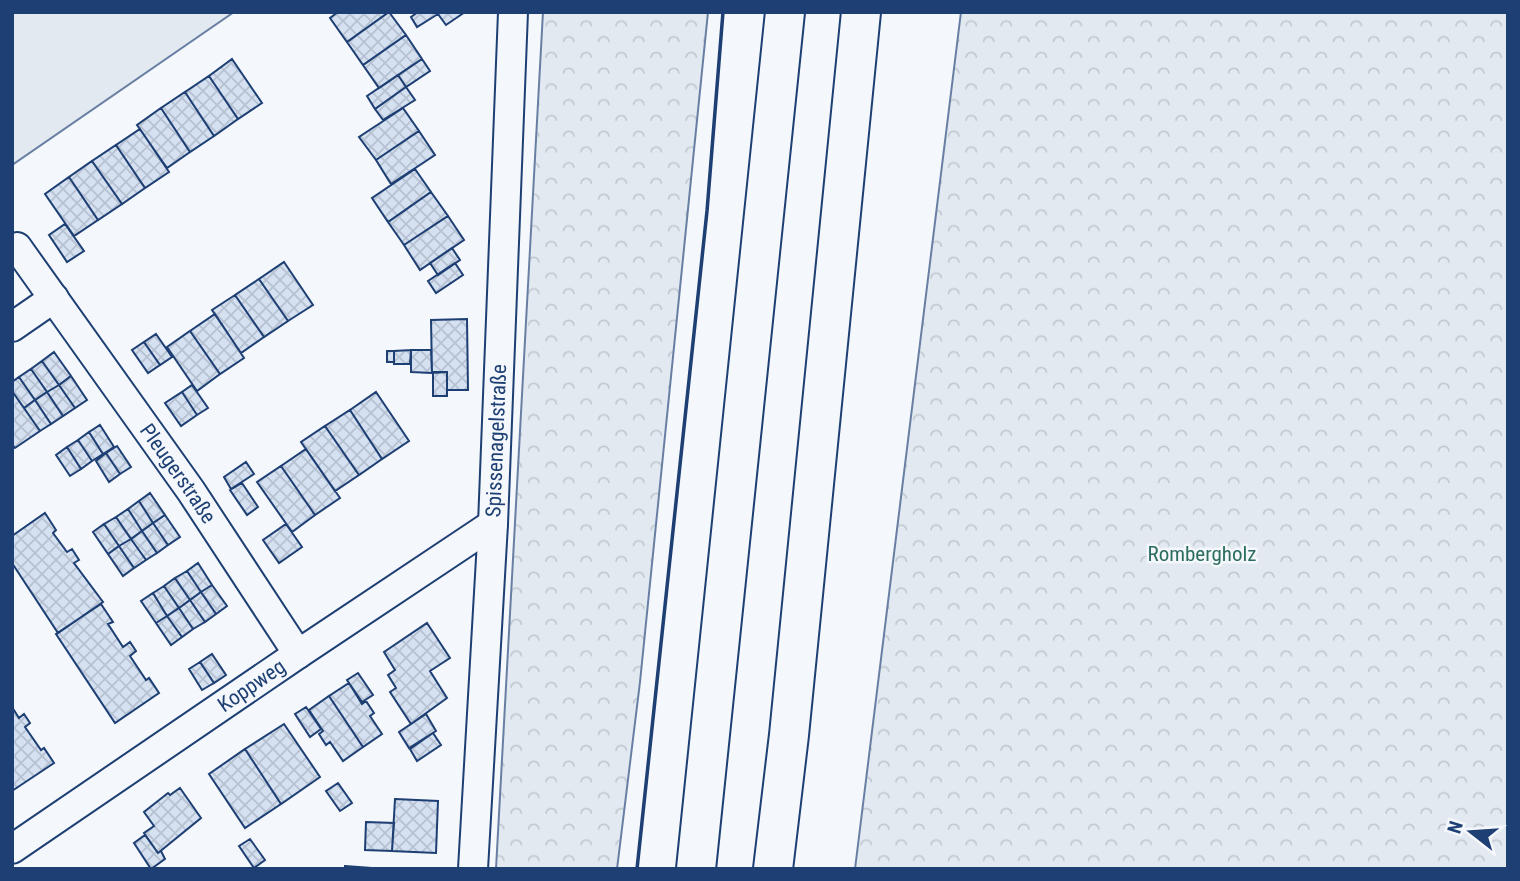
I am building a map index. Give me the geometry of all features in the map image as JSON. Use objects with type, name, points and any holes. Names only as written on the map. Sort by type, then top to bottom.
[{"type":"highway","points":[[696,869],[785,12]]},
{"type":"highway","points":[[773,869],[862,12]]},
{"type":"street","name":"Spissenagelstraße","points":[[473,869],[494,524],[513,12]]},
{"type":"street","name":"Pleugerstraße","points":[[17,247],[191,491],[298,654]]},
{"type":"street","points":[[12,327],[54,298]]},
{"type":"street","name":"Koppweg","points":[[12,849],[494,524]]},
{"type":"green space","points":[[12,12],[234,12],[12,165]]},
{"type":"green space","points":[[543,12],[708,12],[640,682],[617,869],[496,869]]},
{"type":"green space","name":"Rombergholz","points":[[961,12],[1508,12],[1508,869],[855,869]]},
{"type":"building","points":[[338,12],[389,12],[347,42],[330,18]]},
{"type":"building","points":[[389,12],[406,35],[363,65],[347,42]]},
{"type":"building","points":[[418,12],[438,14],[417,27],[411,17]]},
{"type":"building","points":[[465,12],[446,25],[438,14]]},
{"type":"building","points":[[406,35],[422,59],[379,88],[363,65]]},
{"type":"building","points":[[232,59],[262,103],[238,119],[209,76]]},
{"type":"building","points":[[422,59],[430,71],[406,87],[398,75]]},
{"type":"building","points":[[398,75],[406,87],[375,109],[367,96]]},
{"type":"building","points":[[209,76],[238,119],[214,136],[185,92]]},
{"type":"building","points":[[406,87],[415,100],[383,120],[375,109]]},
{"type":"building","points":[[185,92],[214,136],[190,152],[161,108]]},
{"type":"building","points":[[161,108],[190,152],[167,168],[137,125]]},
{"type":"building","points":[[403,108],[419,131],[376,160],[359,137]]},
{"type":"building","points":[[140,129],[169,172],[145,188],[116,145]]},
{"type":"building","points":[[419,131],[435,155],[391,184],[376,160]]},
{"type":"building","points":[[116,145],[145,188],[122,204],[92,161]]},
{"type":"building","points":[[92,161],[122,204],[98,220],[69,177]]},
{"type":"building","points":[[415,169],[431,192],[388,222],[372,198]]},
{"type":"building","points":[[69,177],[98,220],[74,236],[45,194]]},
{"type":"building","points":[[431,192],[448,216],[404,245],[388,222]]},
{"type":"building","points":[[448,216],[464,240],[420,270],[404,245]]},
{"type":"building","points":[[65,224],[84,251],[67,262],[49,235]]},
{"type":"building","points":[[452,248],[460,260],[438,275],[430,263]]},
{"type":"building","points":[[284,262],[313,305],[288,321],[259,279]]},
{"type":"building","points":[[455,263],[463,275],[436,293],[428,281]]},
{"type":"building","points":[[259,279],[288,321],[264,337],[235,295]]},
{"type":"building","points":[[235,295],[264,337],[241,353],[212,310]]},
{"type":"building","points":[[215,314],[244,358],[220,374],[190,331]]},
{"type":"building","points":[[467,319],[468,390],[447,390],[447,372],[432,373],[431,320]]},
{"type":"building","points":[[190,331],[220,374],[197,391],[167,347]]},
{"type":"building","points":[[156,334],[172,357],[160,365],[144,342]]},
{"type":"building","points":[[144,342],[160,365],[148,373],[132,350]]},
{"type":"building","points":[[411,350],[431,350],[432,373],[411,372]]},
{"type":"building","points":[[411,350],[410,364],[394,364],[394,351]]},
{"type":"building","points":[[387,351],[394,351],[394,362],[387,362]]},
{"type":"building","points":[[54,352],[71,376],[59,385],[42,361]]},
{"type":"building","points":[[42,361],[59,385],[47,392],[31,369]]},
{"type":"building","points":[[31,369],[47,392],[35,400],[19,377]]},
{"type":"building","points":[[433,372],[447,372],[447,396],[433,396]]},
{"type":"building","points":[[71,376],[87,400],[75,408],[59,385]]},
{"type":"building","points":[[19,377],[35,400],[24,408],[12,391],[12,382]]},
{"type":"building","points":[[59,385],[75,408],[63,416],[47,392]]},
{"type":"building","points":[[192,385],[208,408],[197,415],[182,392]]},
{"type":"building","points":[[12,391],[40,431],[15,448],[12,444]]},
{"type":"building","points":[[47,392],[63,416],[51,424],[35,400]]},
{"type":"building","points":[[182,392],[197,415],[181,426],[165,403]]},
{"type":"building","points":[[376,392],[409,441],[382,459],[350,410]]},
{"type":"building","points":[[35,400],[51,424],[40,431],[24,408]]},
{"type":"building","points":[[350,410],[382,459],[359,475],[325,426]]},
{"type":"building","points":[[100,425],[114,447],[103,454],[89,432]]},
{"type":"building","points":[[325,426],[359,475],[335,491],[301,442]]},
{"type":"building","points":[[89,432],[103,454],[92,461],[78,440]]},
{"type":"building","points":[[78,440],[92,461],[81,469],[67,447]]},
{"type":"building","points":[[117,446],[131,467],[120,474],[106,453]]},
{"type":"building","points":[[67,447],[81,469],[70,476],[56,455]]},
{"type":"building","points":[[306,449],[340,498],[315,515],[281,466]]},
{"type":"building","points":[[106,453],[120,474],[109,482],[96,461]]},
{"type":"building","points":[[246,462],[254,474],[231,489],[224,477]]},
{"type":"building","points":[[281,466],[315,515],[292,532],[257,482]]},
{"type":"building","points":[[242,483],[258,507],[247,515],[230,490]]},
{"type":"building","points":[[150,493],[165,515],[153,523],[139,501]]},
{"type":"building","points":[[139,501],[153,523],[142,531],[128,509]]},
{"type":"building","points":[[128,509],[142,531],[131,539],[116,517]]},
{"type":"building","points":[[45,513],[56,530],[53,533],[67,552],[72,549],[79,560],[74,563],[103,602],[58,633],[12,563],[12,536]]},
{"type":"building","points":[[165,515],[180,537],[168,545],[153,523]]},
{"type":"building","points":[[116,517],[131,539],[119,546],[104,524]]},
{"type":"building","points":[[153,523],[168,545],[157,553],[142,531]]},
{"type":"building","points":[[104,524],[119,546],[108,554],[93,532]]},
{"type":"building","points":[[286,524],[302,547],[279,563],[263,540]]},
{"type":"building","points":[[142,531],[157,553],[146,560],[131,539]]},
{"type":"building","points":[[131,539],[146,560],[134,568],[119,546]]},
{"type":"building","points":[[119,546],[134,568],[123,576],[108,554]]},
{"type":"building","points":[[198,563],[212,585],[201,592],[187,571]]},
{"type":"building","points":[[187,571],[201,592],[190,600],[175,578]]},
{"type":"building","points":[[175,578],[190,600],[179,608],[164,586]]},
{"type":"building","points":[[212,585],[227,606],[216,614],[201,592]]},
{"type":"building","points":[[164,586],[179,608],[167,616],[153,593]]},
{"type":"building","points":[[201,592],[216,614],[205,622],[190,600]]},
{"type":"building","points":[[153,593],[167,616],[156,623],[141,601]]},
{"type":"building","points":[[190,600],[205,622],[193,629],[179,608]]},
{"type":"building","points":[[101,604],[113,622],[108,624],[123,647],[130,642],[136,651],[130,656],[146,680],[149,678],[159,693],[115,723],[56,634]]},
{"type":"building","points":[[179,608],[193,629],[182,637],[167,616]]},
{"type":"building","points":[[167,616],[182,637],[171,645],[156,623]]},
{"type":"building","points":[[427,623],[450,658],[430,671],[447,698],[411,724],[390,692],[396,688],[388,675],[395,670],[384,652]]},
{"type":"building","points":[[212,654],[226,675],[214,683],[200,662]]},
{"type":"building","points":[[200,662],[214,683],[202,690],[189,669]]},
{"type":"building","points":[[358,673],[373,695],[362,702],[347,680]]},
{"type":"building","points":[[349,683],[362,704],[366,701],[374,713],[370,716],[382,734],[363,747],[329,696]]},
{"type":"building","points":[[329,696],[363,747],[343,761],[330,742],[326,745],[319,734],[323,731],[309,710]]},
{"type":"building","points":[[12,707],[19,718],[24,714],[30,723],[25,727],[54,763],[12,791]]},
{"type":"building","points":[[306,707],[321,729],[310,737],[295,714]]},
{"type":"building","points":[[426,714],[436,731],[409,748],[399,732]]},
{"type":"building","points":[[284,724],[320,777],[281,804],[245,749]]},
{"type":"building","points":[[433,733],[441,745],[417,761],[410,749]]},
{"type":"building","points":[[245,749],[281,804],[245,828],[209,774]]},
{"type":"building","points":[[338,783],[352,803],[340,811],[326,791]]},
{"type":"building","points":[[180,788],[201,818],[158,853],[144,833],[154,826],[144,812],[168,793],[170,795]]},
{"type":"building","points":[[395,799],[438,801],[436,853],[392,851]]},
{"type":"building","points":[[366,822],[394,823],[392,851],[365,850]]},
{"type":"building","points":[[145,835],[165,859],[151,869],[134,843]]},
{"type":"building","points":[[250,839],[265,860],[254,868],[239,846]]},
{"type":"building","points":[[345,866],[371,868],[371,869],[345,869]]},
{"type":"wall","points":[[637,869],[707,211],[723,12]]}]
